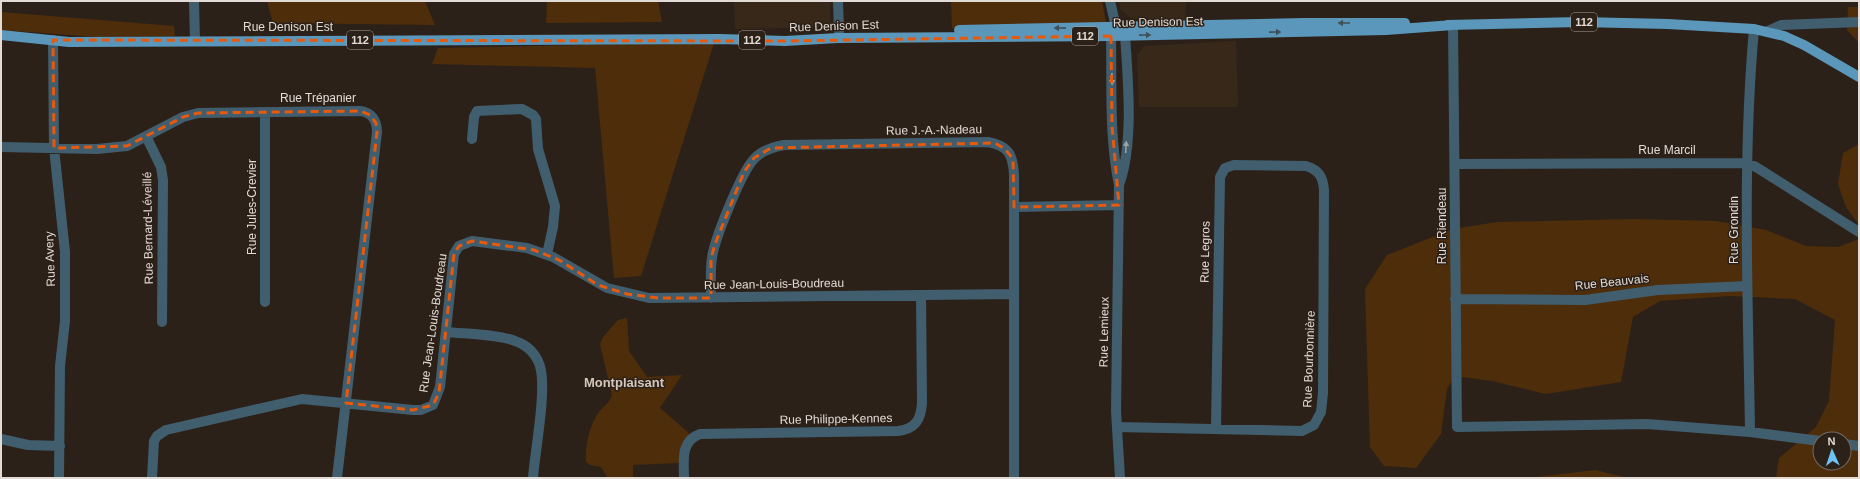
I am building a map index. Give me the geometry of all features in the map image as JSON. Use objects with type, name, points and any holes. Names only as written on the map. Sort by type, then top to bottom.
[{"type":"main road","name":"Rue Denison Est","points":[[720,39],[839,32],[1113,31],[1125,35],[1386,30],[1452,25],[1580,22],[1668,24],[1768,31],[1804,45],[1859,77]]},
{"type":"main road","name":"Rue Denison Est","points":[[1,35],[69,42],[720,39],[785,41],[838,38],[1387,23],[1452,25]]},
{"type":"street","points":[[194,1],[195,41]]},
{"type":"street","points":[[838,1],[839,32]]},
{"type":"street","name":"Rue Lemieux","points":[[1110,1],[1113,31],[1112,133],[1114,161],[1119,185],[1117,427],[1120,478]]},
{"type":"street","points":[[1768,31],[1781,25],[1859,22]]},
{"type":"street","name":"Rue Riendeau","points":[[1452,25],[1455,164],[1457,427],[1647,424],[1750,432]]},
{"type":"street","name":"Rue Grondin","points":[[1750,432],[1746,163],[1748,90],[1754,29]]},
{"type":"street","name":"Rue Lemieux","points":[[1119,185],[1125,169],[1129,100],[1125,35]]},
{"type":"street","name":"Rue Avery","points":[[53,40],[54,148],[65,252],[64,320],[60,366],[59,478]]},
{"type":"street","points":[[472,139],[474,116],[478,111],[522,109],[533,115],[537,124],[538,149],[555,206],[553,227],[547,254]]},
{"type":"street","name":"Rue Trépanier","points":[[1,147],[97,148],[126,146],[191,114],[365,111],[376,123],[376,132],[337,478]]},
{"type":"street","name":"Rue Jules-Crevier","points":[[265,112],[265,302]]},
{"type":"street","name":"Rue Bernard-Léveillé","points":[[146,136],[161,167],[163,180],[162,322]]},
{"type":"street","name":"Rue J.-A.-Nadeau","points":[[711,298],[711,259],[715,244],[744,172],[754,158],[771,148],[784,145],[995,143],[1006,149],[1013,159],[1014,478]]},
{"type":"street","name":"Rue Marcil","points":[[1455,164],[1746,163],[1756,167],[1859,232]]},
{"type":"street","name":"Rue Legros","points":[[1216,428],[1220,177],[1225,168],[1234,165],[1306,166],[1313,169]]},
{"type":"street","name":"Rue Bourbonnière","points":[[1117,427],[1302,431],[1314,425],[1319,416],[1323,393],[1324,190],[1322,177],[1313,169]]},
{"type":"street","points":[[1014,207],[1119,205]]},
{"type":"street","name":"Rue Jean-Louis-Boudreau","points":[[152,478],[154,441],[157,436],[166,430],[296,400],[313,399],[413,410],[421,410],[433,404],[440,387],[454,254],[459,246],[467,242],[527,248],[547,254],[598,285],[617,292],[658,298],[1014,294]]},
{"type":"street","name":"Rue Beauvais","points":[[1455,299],[1585,300],[1658,290],[1747,286]]},
{"type":"street","name":"Rue Philippe-Kennes","points":[[684,478],[684,449],[691,439],[700,434],[898,431],[905,430],[916,424],[920,418],[922,403],[921,295]]},
{"type":"street","points":[[446,332],[510,339],[524,344],[535,356],[539,365],[542,382],[532,478]]},
{"type":"street","points":[[1750,432],[1812,440]]},
{"type":"street","points":[[1,439],[28,445],[60,446]]},
{"type":"highlighted area","points":[[1111,36],[1112,126],[1119,205],[1014,207],[1013,159],[1005,149],[995,143],[771,148],[754,158],[744,172],[715,244],[711,259],[711,298],[658,298],[627,294],[598,285],[559,260],[534,250],[472,241],[459,246],[454,254],[439,393],[433,405],[413,410],[346,403],[377,132],[376,123],[370,115],[360,111],[198,113],[183,117],[127,146],[54,148],[53,40],[785,41]]},
{"type":"shaded area","points":[[267,1],[425,1],[435,25],[273,23]]},
{"type":"shaded area","points":[[547,1],[658,1],[662,22],[546,23]]},
{"type":"shaded area","points":[[734,1],[830,1],[830,27],[735,29]]},
{"type":"shaded area","points":[[951,1],[1102,1],[1106,23],[952,28]]},
{"type":"shaded area","points":[[1119,1],[1186,1],[1185,21],[1132,19],[1121,10]]},
{"type":"shaded area","points":[[1848,7],[1859,7],[1859,43],[1847,30]]},
{"type":"shaded area","points":[[1,12],[174,26],[175,36],[98,37],[1,30]]},
{"type":"shaded area","points":[[785,41],[714,43],[641,276],[614,278],[595,68],[432,64],[438,48]]},
{"type":"shaded area","points":[[1236,41],[1238,107],[1139,107],[1137,55],[1144,46]]},
{"type":"shaded area","points":[[1859,144],[1859,225],[1846,207],[1838,184],[1843,153]]},
{"type":"shaded area","points":[[1632,219],[1716,221],[1766,230],[1806,246],[1838,247],[1859,239],[1859,478],[1776,478],[1779,458],[1816,427],[1829,401],[1835,320],[1795,299],[1730,296],[1660,301],[1633,317],[1621,382],[1546,394],[1492,381],[1455,376],[1447,389],[1441,434],[1416,468],[1384,466],[1370,447],[1365,289],[1387,255],[1453,229],[1497,222]]},
{"type":"shaded area","points":[[627,318],[629,351],[647,377],[682,375],[660,408],[690,434],[682,444],[679,463],[633,465],[633,478],[608,478],[601,467],[590,465],[586,462],[586,450],[588,437],[594,420],[612,395],[600,344],[603,337],[618,320]]},
{"type":"shaded area","points":[[1595,470],[1628,478],[1528,478]]},
{"type":"district","name":"Montplaisant","points":[[624,382]]}]
